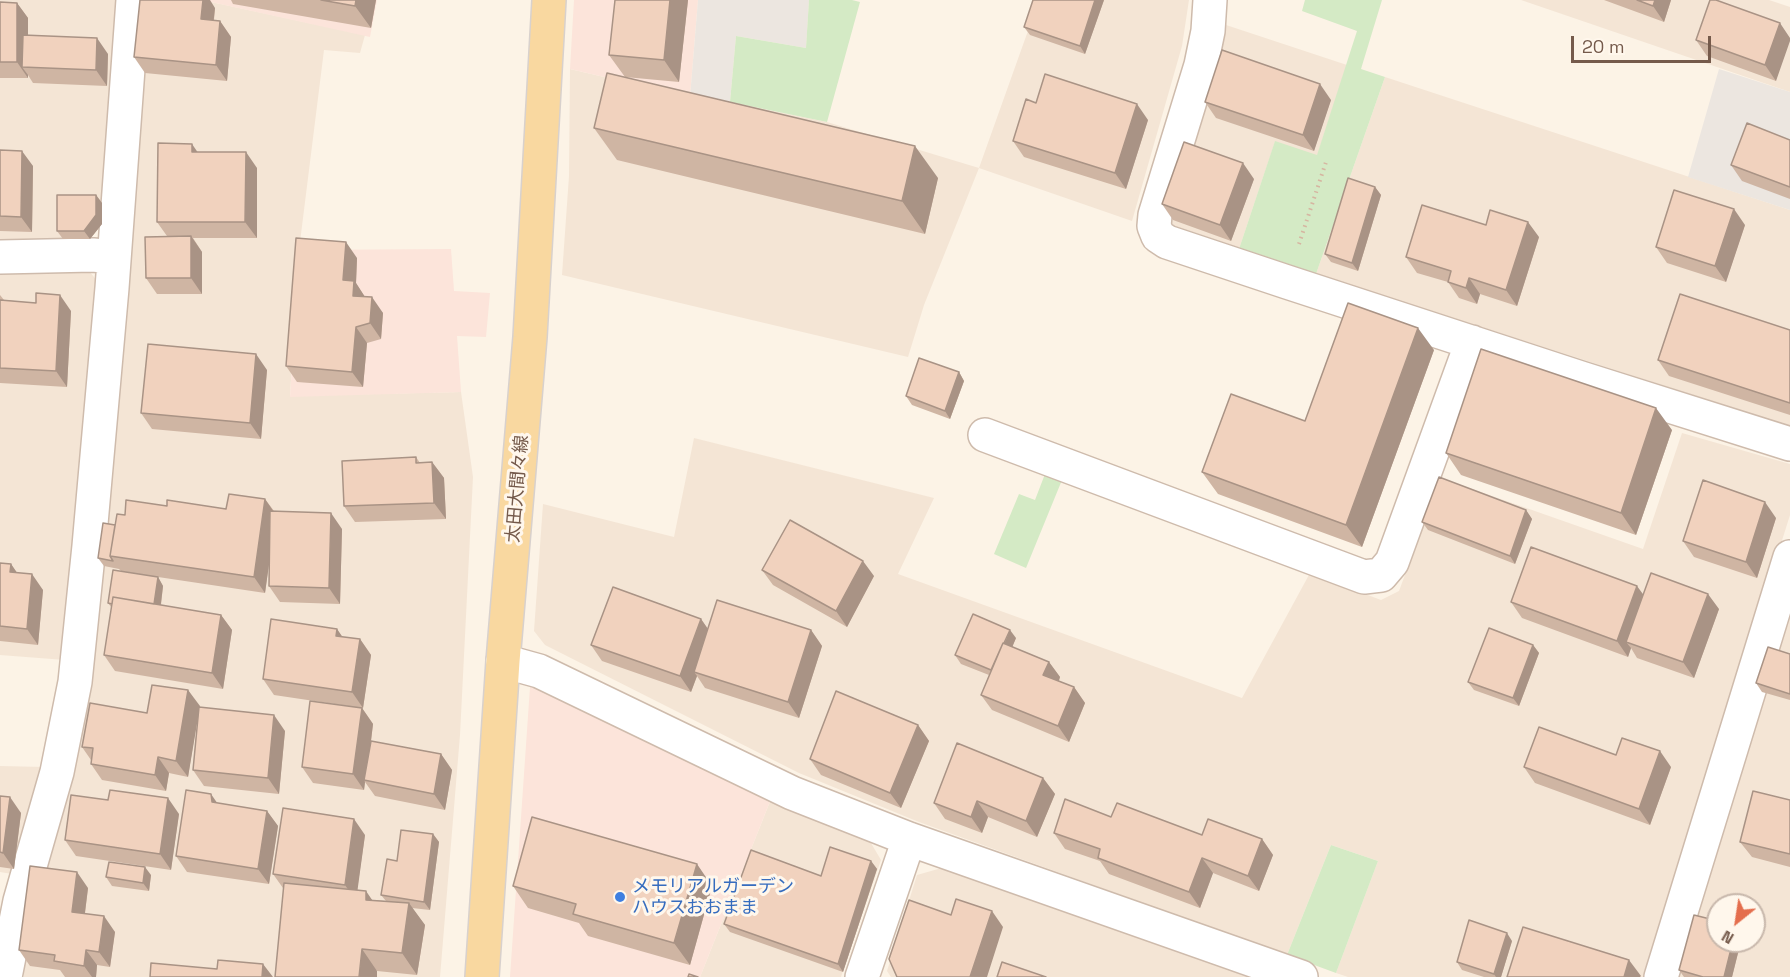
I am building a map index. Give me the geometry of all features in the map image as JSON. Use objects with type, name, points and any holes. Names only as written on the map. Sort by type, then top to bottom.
[{"type":"main road","name":"太田大間々線","points":[[482,977],[503,661],[530,337],[549,0]]},
{"type":"street","points":[[5,977],[20,901],[57,772],[75,682],[95,489],[133,0]]},
{"type":"street","points":[[1210,0],[1208,31],[1201,66],[1155,215],[1154,226],[1158,236],[1167,242],[1287,282],[1790,444]]},
{"type":"street","points":[[0,257],[93,255],[113,257]]},
{"type":"street","points":[[985,435],[1364,577],[1381,575],[1392,562],[1472,342]]},
{"type":"street","points":[[1661,977],[1790,557]]},
{"type":"street","points":[[503,661],[539,671],[792,793],[909,839],[1301,977]]},
{"type":"street","points":[[862,977],[909,839]]},
{"type":"path","points":[[1287,282],[1327,159]]},
{"type":"shaded area","points":[[0,0],[120,0],[102,224],[90,239],[0,242]]},
{"type":"shaded area","points":[[147,0],[202,0],[365,35],[360,53],[324,50],[299,250],[290,396],[461,392],[473,477],[460,735],[440,977],[24,977],[23,961],[86,714],[108,507]]},
{"type":"shaded area","points":[[202,0],[377,0],[370,37]]},
{"type":"shaded area","points":[[574,0],[698,0],[690,97],[570,69]]},
{"type":"shaded area","points":[[698,0],[809,0],[806,48],[736,36],[730,102],[690,97]]},
{"type":"shaded area","points":[[1039,0],[1189,0],[1182,46],[1132,221],[979,168]]},
{"type":"shaded area","points":[[1521,0],[1769,0],[1790,7],[1790,92]]},
{"type":"shaded area","points":[[1223,24],[1347,65],[1317,156],[1275,142],[1239,249],[1170,226],[1166,215],[1220,57]]},
{"type":"shaded area","points":[[570,69],[690,97],[730,102],[827,122],[979,168],[924,305],[908,357],[562,275],[569,176]]},
{"type":"shaded area","points":[[1719,69],[1790,92],[1790,210],[1688,177]]},
{"type":"shaded area","points":[[1385,77],[1790,210],[1790,426],[1316,274]]},
{"type":"shaded area","points":[[451,249],[454,291],[490,293],[486,337],[457,336],[461,392],[290,397],[299,250]]},
{"type":"shaded area","points":[[85,266],[98,282],[65,660],[0,655],[0,269]]},
{"type":"shaded area","points":[[1682,433],[1790,464],[1790,515],[1645,977],[1348,977],[1336,973],[1378,861],[1331,845],[1287,955],[919,822],[799,773],[545,645],[534,631],[543,504],[674,537],[694,438],[934,498],[898,574],[1242,698],[1310,573],[1381,600],[1399,591],[1441,478],[1643,549]]},
{"type":"shaded area","points":[[1790,603],[1790,977],[1676,977]]},
{"type":"shaded area","points":[[530,687],[541,688],[771,799],[700,977],[510,977]]},
{"type":"shaded area","points":[[0,766],[45,767],[12,874],[0,872]]},
{"type":"shaded area","points":[[771,799],[865,833],[881,860],[841,977],[700,977]]},
{"type":"shaded area","points":[[952,865],[1268,977],[891,977],[887,971],[917,875]]},
{"type":"green space","points":[[809,0],[860,2],[827,122],[730,102],[736,36],[806,48]]},
{"type":"green space","points":[[1305,0],[1382,0],[1361,69],[1385,77],[1316,274],[1239,249],[1275,141],[1317,155],[1357,31],[1302,11]]},
{"type":"green space","points":[[1045,474],[1062,480],[1026,568],[994,554],[1019,494],[1035,500]]},
{"type":"green space","points":[[1331,845],[1378,861],[1336,973],[1287,955]]},
{"type":"building","points":[[140,0],[203,0],[201,19],[220,21],[216,65],[134,57]]},
{"type":"building","points":[[321,0],[356,0],[355,6]]},
{"type":"building","points":[[615,0],[670,0],[664,60],[609,55]]},
{"type":"building","points":[[1033,0],[1095,0],[1080,46],[1024,27]]},
{"type":"building","points":[[1637,0],[1655,0],[1653,6]]},
{"type":"building","points":[[1710,0],[1716,0],[1780,23],[1765,65],[1696,40]]},
{"type":"building","points":[[0,2],[17,3],[17,62],[0,62]]},
{"type":"building","points":[[23,35],[97,38],[96,70],[22,67]]},
{"type":"building","points":[[1222,50],[1320,84],[1303,135],[1205,102]]},
{"type":"building","points":[[607,73],[915,146],[902,201],[594,128]]},
{"type":"building","points":[[1045,74],[1137,104],[1115,173],[1013,141],[1026,99],[1036,103]]},
{"type":"building","points":[[1747,123],[1790,140],[1790,187],[1731,165]]},
{"type":"building","points":[[1184,142],[1243,163],[1220,225],[1162,204]]},
{"type":"building","points":[[158,143],[192,144],[192,152],[246,152],[245,222],[157,222]]},
{"type":"building","points":[[0,150],[22,151],[21,217],[0,216]]},
{"type":"building","points":[[1348,178],[1375,187],[1352,263],[1325,254]]},
{"type":"building","points":[[1674,190],[1734,209],[1715,266],[1656,247]]},
{"type":"building","points":[[57,195],[96,195],[96,215],[84,231],[57,231]]},
{"type":"building","points":[[1422,205],[1486,225],[1490,210],[1528,222],[1506,290],[1469,278],[1466,288],[1448,282],[1451,271],[1406,257]]},
{"type":"building","points":[[191,236],[191,278],[146,278],[145,237]]},
{"type":"building","points":[[296,238],[346,242],[343,280],[354,281],[353,296],[372,297],[370,323],[356,327],[352,372],[286,366]]},
{"type":"building","points":[[36,293],[60,295],[56,371],[0,368],[0,300],[36,303]]},
{"type":"building","points":[[1680,294],[1790,330],[1790,403],[1658,360]]},
{"type":"building","points":[[1348,303],[1418,328],[1346,525],[1202,472],[1231,394],[1305,421]]},
{"type":"building","points":[[148,344],[256,354],[250,423],[141,413]]},
{"type":"building","points":[[1481,349],[1656,408],[1621,513],[1446,453]]},
{"type":"building","points":[[919,358],[959,372],[945,411],[906,396]]},
{"type":"building","points":[[416,457],[416,463],[432,462],[434,503],[344,506],[342,461]]},
{"type":"building","points":[[1439,477],[1526,510],[1510,556],[1422,522]]},
{"type":"building","points":[[1703,480],[1765,502],[1746,562],[1683,541]]},
{"type":"building","points":[[229,494],[265,499],[254,577],[110,556],[117,514],[125,515],[126,500],[167,506],[167,500],[226,509]]},
{"type":"building","points":[[270,511],[331,513],[329,588],[269,586]]},
{"type":"building","points":[[790,520],[863,561],[836,611],[762,570]]},
{"type":"building","points":[[103,523],[115,525],[110,556],[113,561],[98,558]]},
{"type":"building","points":[[1531,547],[1637,586],[1617,641],[1511,602]]},
{"type":"building","points":[[0,563],[11,564],[10,572],[32,574],[27,629],[0,626]]},
{"type":"building","points":[[113,570],[158,577],[154,604],[113,597],[112,604],[108,603]]},
{"type":"building","points":[[1651,573],[1708,594],[1683,662],[1626,642]]},
{"type":"building","points":[[613,587],[701,619],[680,676],[591,645]]},
{"type":"building","points":[[113,597],[221,615],[212,673],[104,655]]},
{"type":"building","points":[[717,600],[811,630],[788,702],[694,672]]},
{"type":"building","points":[[973,614],[1010,630],[991,670],[955,655]]},
{"type":"building","points":[[271,619],[337,629],[336,636],[360,639],[352,692],[263,679]]},
{"type":"building","points":[[1489,628],[1533,645],[1513,698],[1468,682]]},
{"type":"building","points":[[1003,643],[1049,662],[1043,675],[1074,687],[1058,726],[981,695]]},
{"type":"building","points":[[1768,647],[1790,654],[1790,694],[1756,683]]},
{"type":"building","points":[[152,685],[188,690],[176,761],[158,757],[155,775],[91,764],[93,748],[82,747],[90,703],[147,713]]},
{"type":"building","points":[[836,691],[918,725],[890,793],[810,759]]},
{"type":"building","points":[[310,701],[362,708],[353,774],[302,767]]},
{"type":"building","points":[[199,707],[274,715],[268,778],[193,770]]},
{"type":"building","points":[[1539,727],[1616,755],[1622,738],[1660,751],[1639,809],[1524,767]]},
{"type":"building","points":[[371,741],[441,754],[434,794],[364,780]]},
{"type":"building","points":[[957,743],[1043,778],[1026,821],[977,801],[971,817],[934,803]]},
{"type":"building","points":[[110,790],[168,798],[160,854],[65,840],[71,795],[108,800]]},
{"type":"building","points":[[186,790],[211,794],[212,802],[267,811],[258,869],[176,856]]},
{"type":"building","points":[[1753,791],[1790,800],[1790,854],[1740,842]]},
{"type":"building","points":[[0,796],[10,797],[3,853],[0,852]]},
{"type":"building","points":[[1065,799],[1111,817],[1117,803],[1202,835],[1208,819],[1262,839],[1248,876],[1202,858],[1189,892],[1098,858],[1100,849],[1054,833]]},
{"type":"building","points":[[283,808],[354,819],[345,885],[273,874]]},
{"type":"building","name":"メモリアルガーデン ハウスおおまま","points":[[532,817],[697,864],[674,943],[573,914],[576,904],[513,886]]},
{"type":"building","points":[[401,830],[433,834],[424,902],[381,895],[387,859],[397,861]]},
{"type":"building","points":[[830,847],[871,861],[838,964],[724,924],[751,850],[821,876]]},
{"type":"building","points":[[109,862],[145,867],[143,883],[106,877]]},
{"type":"building","points":[[30,866],[77,872],[72,912],[104,916],[99,952],[86,950],[84,966],[54,961],[55,955],[19,950]]},
{"type":"building","points":[[284,883],[366,891],[366,900],[409,903],[402,953],[362,949],[359,977],[275,977]]},
{"type":"building","points":[[956,899],[992,911],[970,977],[897,977],[889,959],[909,900],[951,915]]},
{"type":"building","points":[[1694,915],[1706,918],[1706,953],[1730,953],[1724,977],[1703,977],[1679,970]]},
{"type":"building","points":[[1469,920],[1507,933],[1494,974],[1457,962]]},
{"type":"building","points":[[1523,927],[1629,960],[1624,977],[1507,977]]},
{"type":"building","points":[[218,960],[263,964],[262,977],[150,977],[151,963],[217,969]]},
{"type":"building","points":[[1002,962],[1046,977],[997,977]]},
{"type":"place","name":"メモリアルガーデン ハウスおおまま","points":[[620,897]]}]
